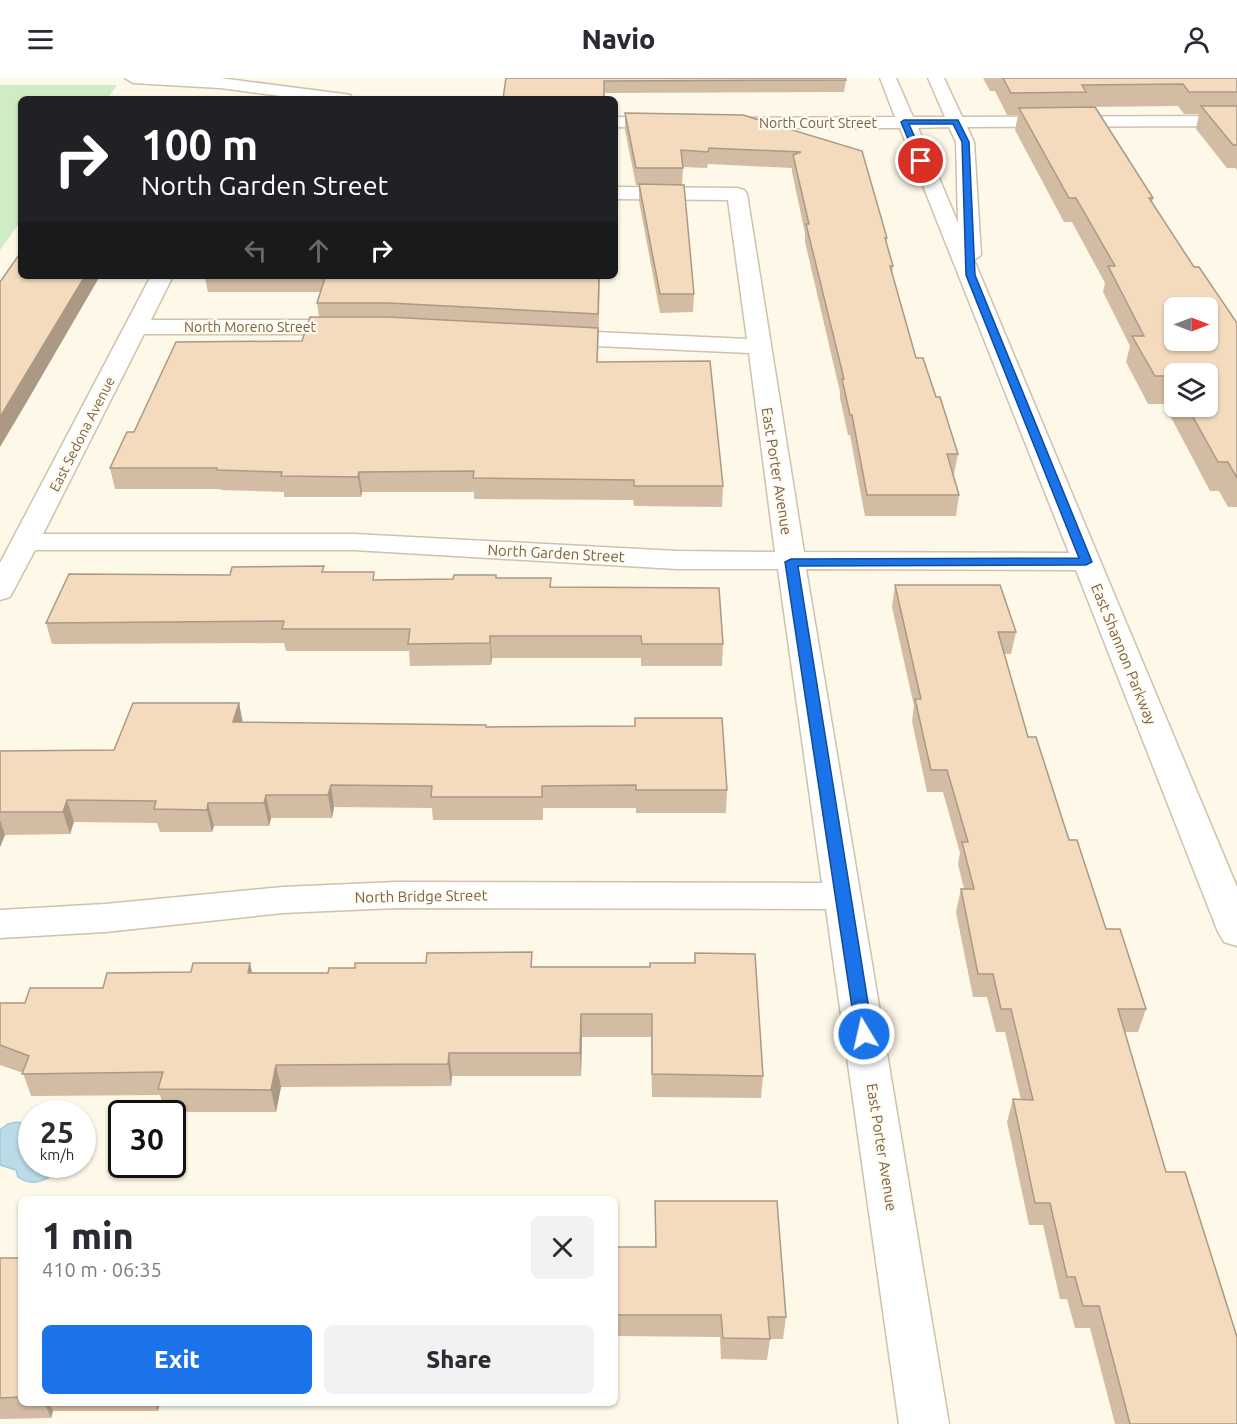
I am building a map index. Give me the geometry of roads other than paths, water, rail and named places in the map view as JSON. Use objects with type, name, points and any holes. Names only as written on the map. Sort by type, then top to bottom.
[{"type":"street","points":[[133,78],[220,83],[268,95],[287,96]]},
{"type":"street","name":"East Shannon Parkway","points":[[888,78],[904,122],[970,275],[1237,932]]},
{"type":"street","name":"East Shannon Parkway","points":[[936,78],[965,142],[970,275]]},
{"type":"street","name":"North Court Street","points":[[709,123],[1237,121]]},
{"type":"street","points":[[618,122],[685,124]]},
{"type":"street","name":"East Porter Avenue","points":[[618,193],[737,194],[758,346],[924,1424]]},
{"type":"street","name":"East Sedona Avenue","points":[[0,591],[138,327],[161,279]]},
{"type":"street","name":"North Moreno Street","points":[[138,327],[379,327]]},
{"type":"street","points":[[529,335],[758,346]]},
{"type":"street","name":"North Garden Street","points":[[26,542],[354,542],[590,556],[791,562],[1086,562]]},
{"type":"street","name":"North Bridge Street","points":[[0,924],[105,918],[283,900],[396,895],[843,896]]},
{"type":"water","points":[[18,1122],[18,1177],[16,1170],[0,1165],[0,1130],[8,1124]]},
{"type":"water","points":[[20,1178],[48,1178],[36,1182]]}]
